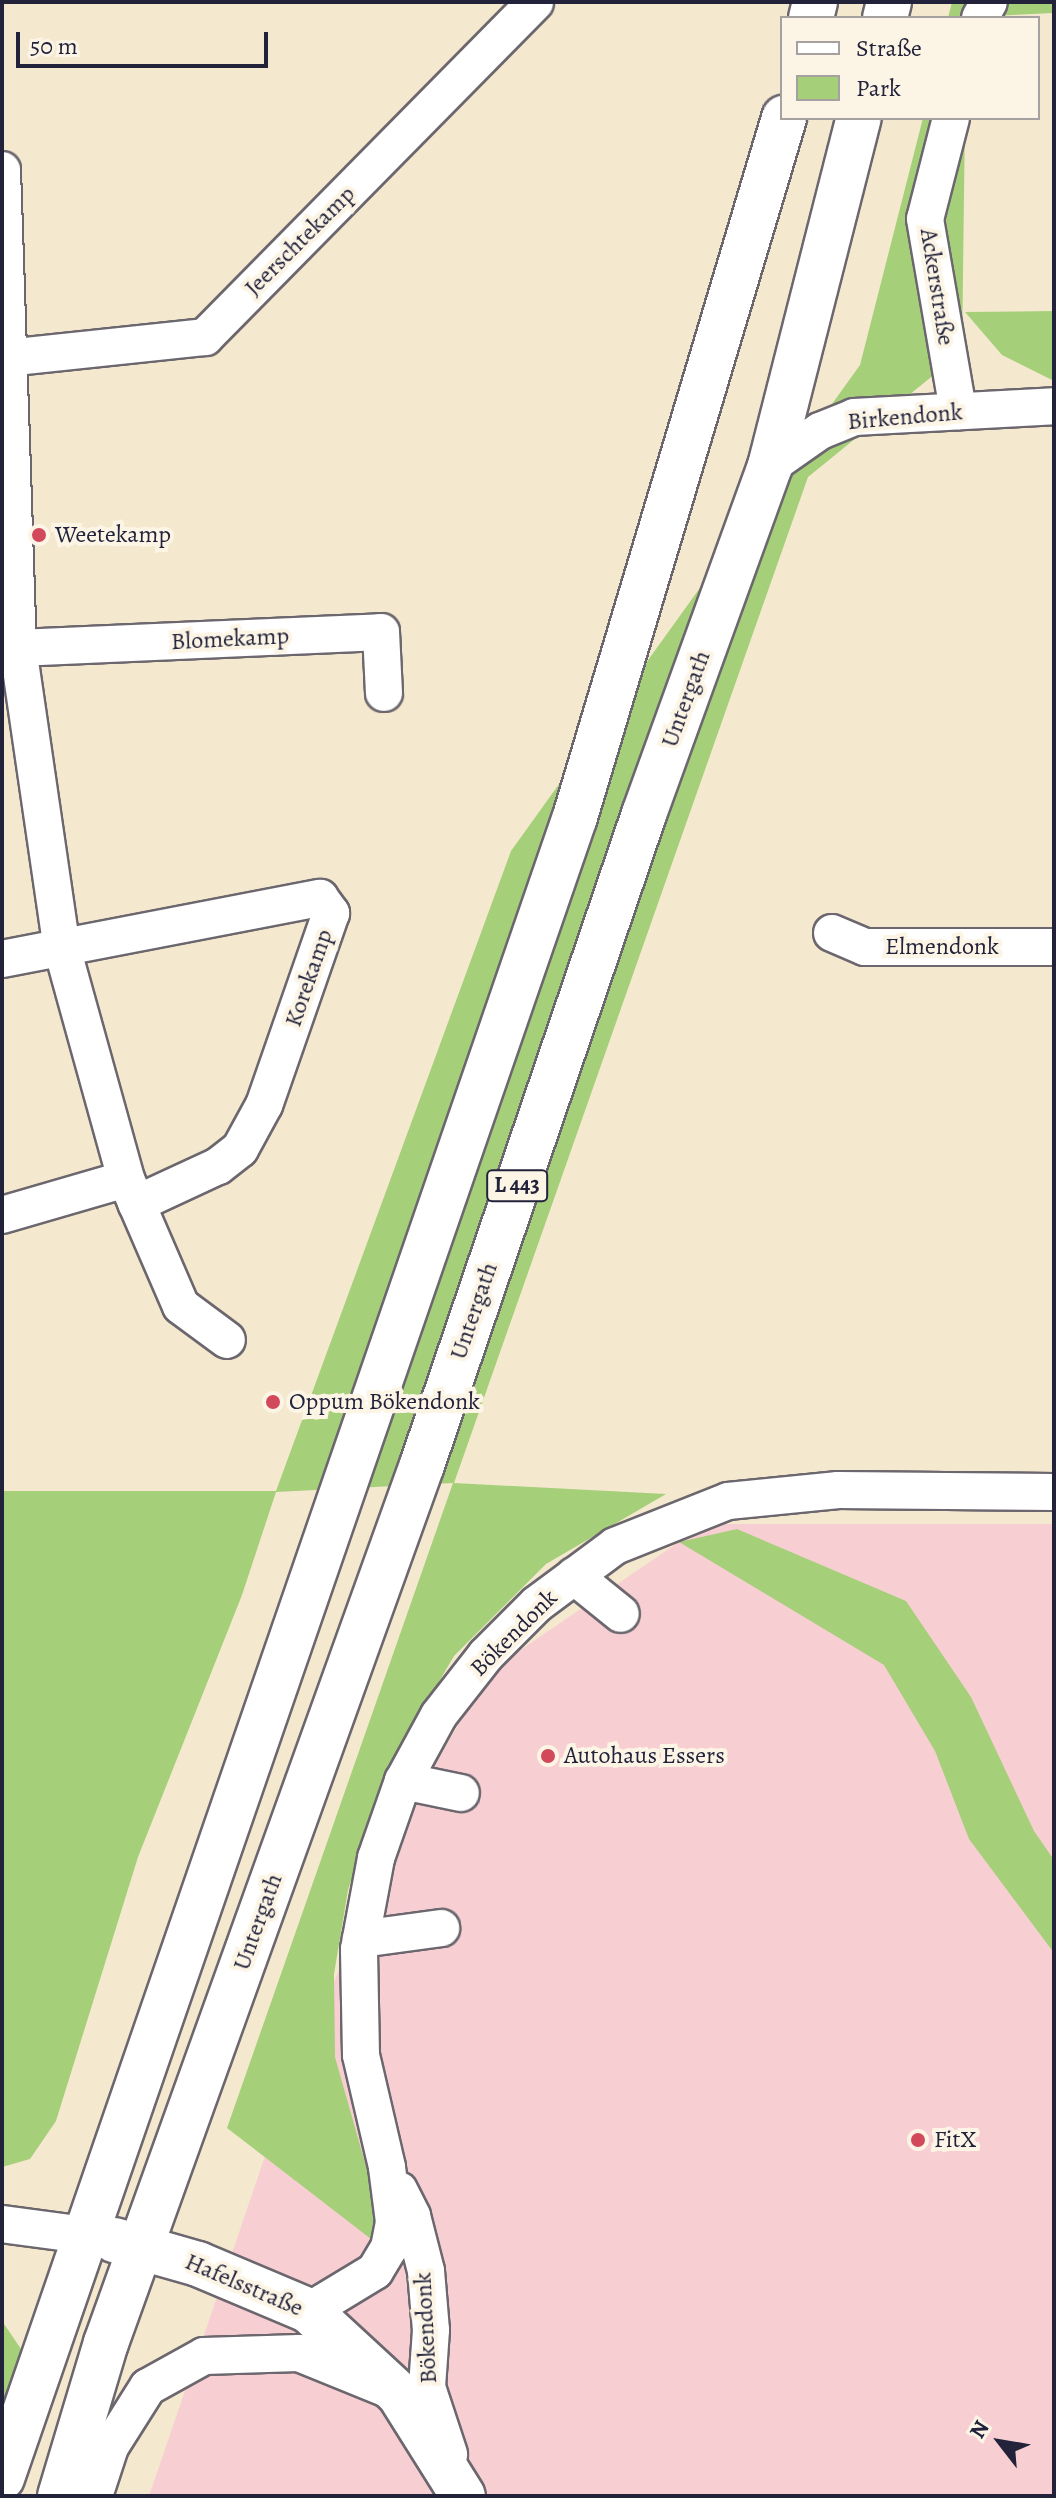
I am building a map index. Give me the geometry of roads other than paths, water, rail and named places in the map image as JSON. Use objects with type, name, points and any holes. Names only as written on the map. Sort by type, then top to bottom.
[{"type":"main road","name":"L 443","points":[[84,2235],[575,817],[783,120]]},
{"type":"main road","name":"Untergath","points":[[60,2496],[106,2343],[144,2245],[770,466],[858,120]]},
{"type":"main road","name":"Hafelsstraße","points":[[84,2235],[144,2245],[309,2311],[353,2346],[399,2394],[462,2493]]},
{"type":"main road","points":[[2,2478],[84,2235]]},
{"type":"street","name":"Jeerschtekamp","points":[[6,358],[205,337],[535,2]]},
{"type":"street","name":"Ackerstraße","points":[[950,120],[925,219],[958,411]]},
{"type":"street","points":[[2,170],[6,456],[18,648],[11,686],[62,948],[131,1192],[181,1306],[227,1340]]},
{"type":"street","name":"Birkendonk","points":[[770,466],[820,431],[854,417],[1054,406]]},
{"type":"street","name":"Blomekamp","points":[[18,648],[381,632],[384,693]]},
{"type":"street","name":"Korekamp","points":[[62,948],[320,898],[331,913],[264,1105],[240,1149],[218,1166],[131,1192]]},
{"type":"street","name":"Elmendonk","points":[[832,933],[865,947],[1054,947]]},
{"type":"street","points":[[2,959],[62,948]]},
{"type":"street","points":[[2,1215],[131,1192]]},
{"type":"street","name":"Bökendonk","points":[[309,2311],[375,2271],[389,2248],[394,2222],[387,2167],[361,2055],[361,1939],[376,1858],[403,1781],[439,1715],[486,1655],[537,1604],[615,1546],[728,1501],[838,1490],[1054,1492]]},
{"type":"street","points":[[574,1576],[621,1614]]},
{"type":"street","points":[[403,1781],[461,1793]]},
{"type":"street","points":[[361,1939],[441,1928]]},
{"type":"street","name":"Bökendonk","points":[[387,2167],[412,2216],[426,2271],[431,2330],[427,2387],[462,2493]]},
{"type":"street","points":[[2,2224],[84,2235]]},
{"type":"street","points":[[94,2496],[110,2447],[148,2387],[204,2356],[299,2353],[399,2394]]},
{"type":"place","name":"Weetekamp","points":[[39,535]]},
{"type":"place","name":"Oppum Bökendonk","points":[[273,1402]]},
{"type":"place","name":"Autohaus Essers","points":[[548,1756]]},
{"type":"place","name":"FitX","points":[[918,2140]]}]
